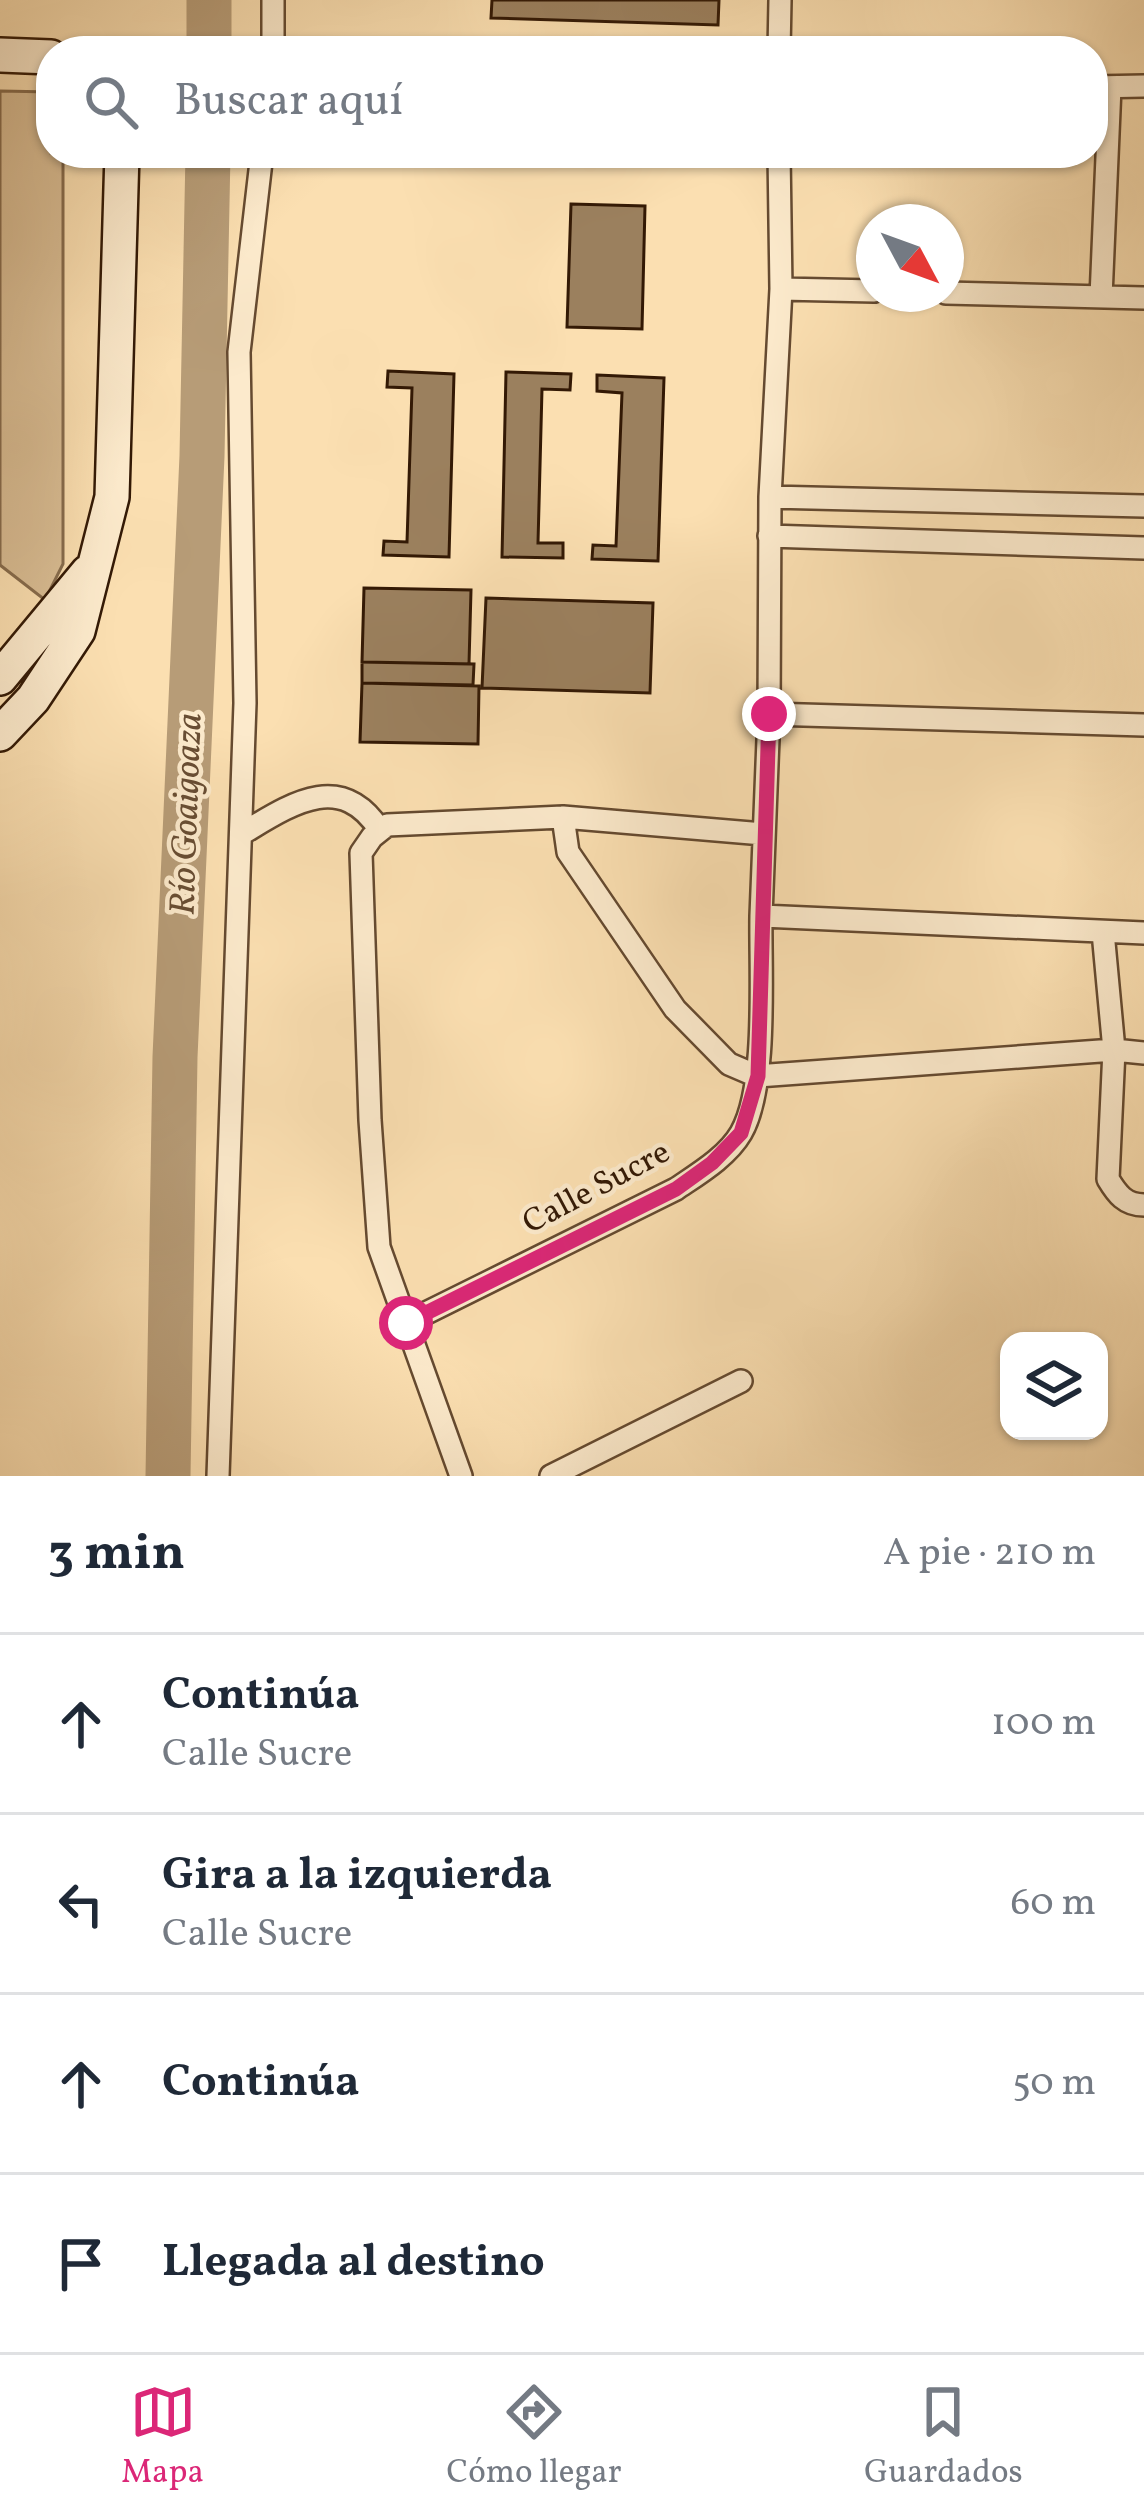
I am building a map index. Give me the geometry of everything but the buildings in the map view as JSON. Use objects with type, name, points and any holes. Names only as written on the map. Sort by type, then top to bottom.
[{"type":"main road","points":[[0,55],[36,56]]},
{"type":"main road","points":[[0,734],[32,699],[78,631],[112,496],[122,168]]},
{"type":"main road","points":[[0,678],[97,562]]},
{"type":"street","points":[[273,36],[274,0]]},
{"type":"street","points":[[779,36],[780,0]]},
{"type":"street","points":[[1108,87],[1144,86]]},
{"type":"street","points":[[218,1476],[243,833],[238,352],[260,168]]},
{"type":"street","name":"Calle Sucre","points":[[406,1323],[676,1189],[712,1163],[741,1133],[758,1076],[770,497],[781,289],[779,168]]},
{"type":"street","points":[[1101,168],[1101,297]]},
{"type":"street","points":[[781,289],[856,291]]},
{"type":"street","points":[[964,293],[1144,298]]},
{"type":"street","points":[[770,497],[1144,506]]},
{"type":"street","points":[[769,536],[1144,548]]},
{"type":"street","points":[[769,714],[1144,725]]},
{"type":"street","points":[[243,833],[296,803],[319,797],[351,800],[379,829]]},
{"type":"street","points":[[461,1476],[379,1247],[361,853],[379,829],[388,825],[563,817],[763,834]]},
{"type":"street","points":[[563,817],[568,852],[675,1009],[729,1064],[758,1076],[1114,1051],[1144,1053]]},
{"type":"street","points":[[761,916],[1144,933]]},
{"type":"street","points":[[1103,932],[1114,1051],[1108,1179],[1118,1196],[1144,1205]]},
{"type":"street","points":[[551,1476],[741,1382]]},
{"type":"shaded area","points":[[0,91],[36,92],[36,168],[63,168],[63,564],[45,600],[0,565]]},
{"type":"waterway","name":"Río Goaigoaza","points":[[209,0],[209,36]]},
{"type":"waterway","name":"Río Goaigoaza","points":[[168,1476],[175,1057],[202,456],[208,168]]},
{"type":"route","points":[[406,1323],[676,1189],[712,1163],[741,1133],[758,1076],[769,714]]}]
